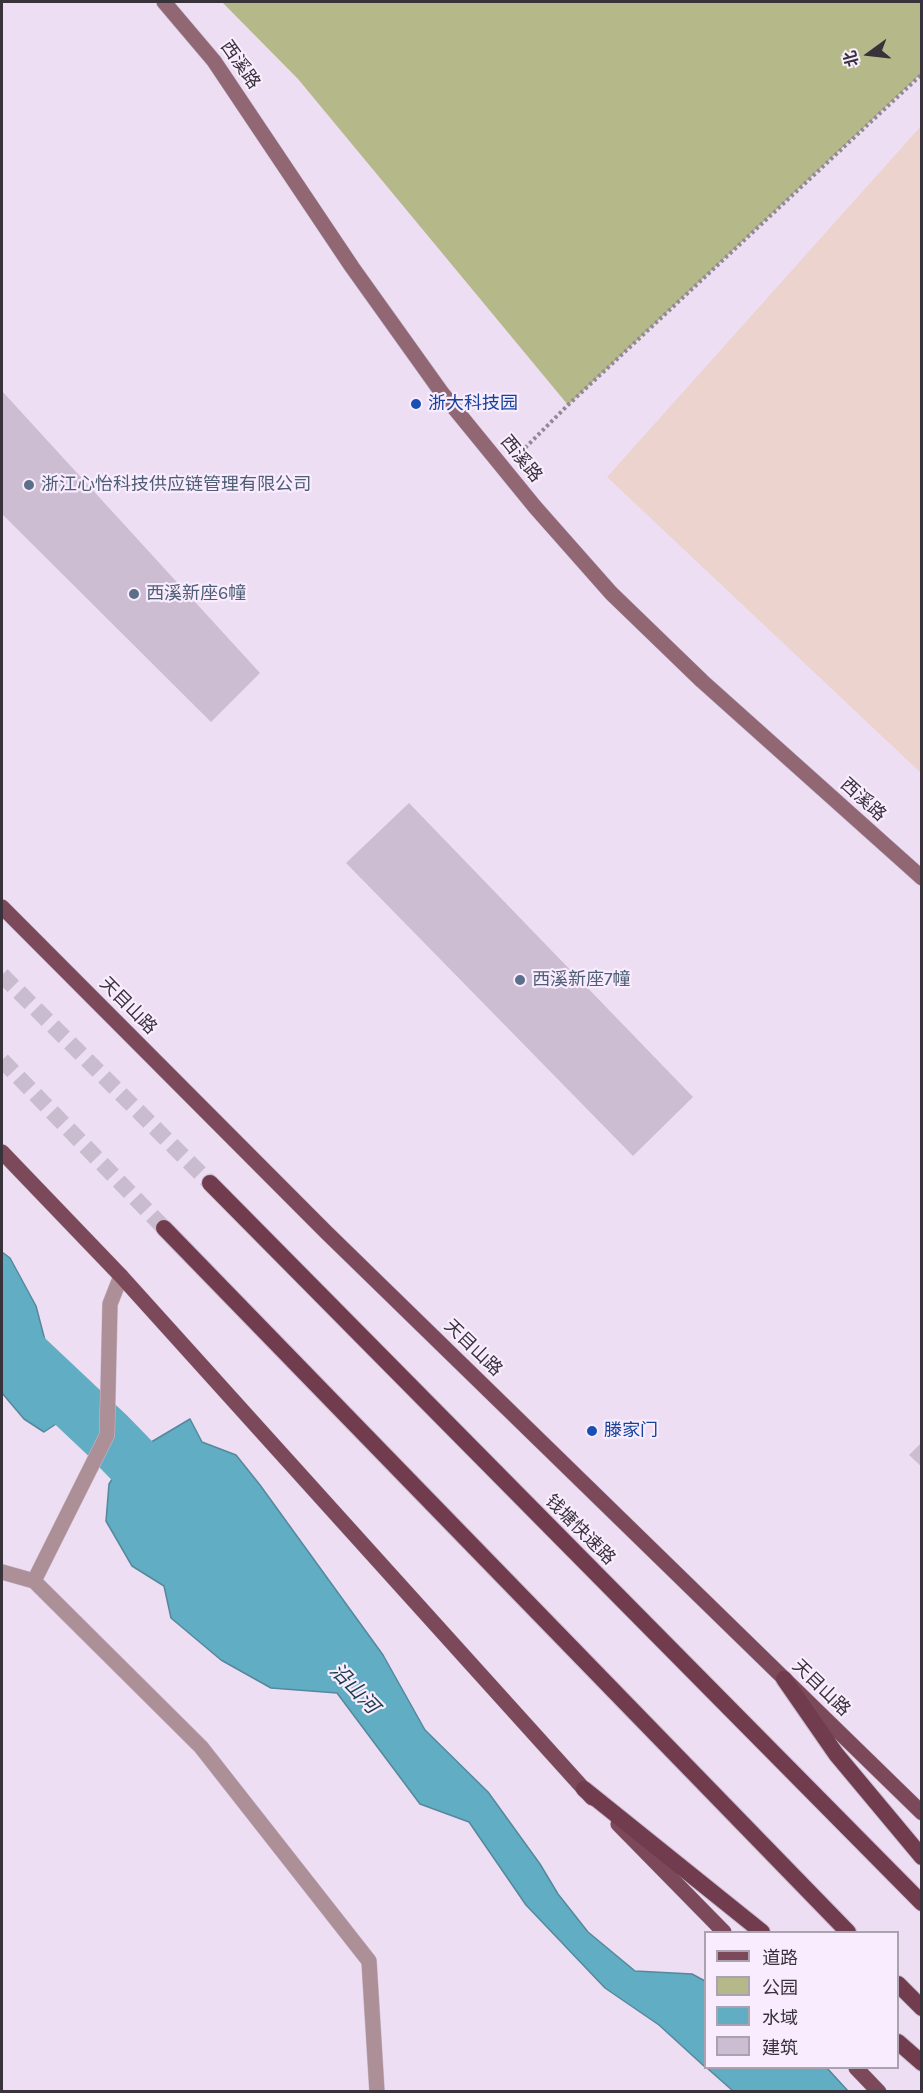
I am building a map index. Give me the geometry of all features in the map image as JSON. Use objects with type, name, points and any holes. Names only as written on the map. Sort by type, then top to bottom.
[{"type":"highway","name":"钱塘快速路","points":[[210,1183],[921,1903]]},
{"type":"highway","points":[[164,1228],[847,1931]]},
{"type":"highway","points":[[784,1679],[836,1754],[921,1857]]},
{"type":"highway","points":[[584,1789],[761,1931]]},
{"type":"highway","points":[[899,1985],[921,2008]]},
{"type":"highway","points":[[899,2044],[921,2063]]},
{"type":"main road","name":"西溪路","points":[[164,2],[214,61],[380,306],[442,393],[535,507],[611,593],[702,681],[921,878]]},
{"type":"main road","name":"天目山路","points":[[2,907],[326,1232],[921,1813]]},
{"type":"main road","points":[[2,1152],[121,1276],[584,1789],[723,1931]]},
{"type":"main road","points":[[858,2069],[879,2091]]},
{"type":"street","points":[[34,1581],[107,1435],[110,1304],[121,1276]]},
{"type":"street","points":[[2,1572],[34,1581],[201,1747],[369,1960],[377,2091]]},
{"type":"path","points":[[504,469],[568,405],[921,74]]},
{"type":"shaded area","points":[[921,126],[921,773],[607,477]]},
{"type":"green space","points":[[222,2],[921,2],[921,74],[568,405],[298,79]]},
{"type":"water","points":[[2,1252],[10,1258],[36,1306],[57,1386],[56,1424],[44,1432],[24,1419],[2,1393]]},
{"type":"water","points":[[190,1419],[202,1442],[236,1455],[383,1655],[425,1730],[488,1792],[540,1864],[558,1894],[588,1932],[635,1971],[692,1974],[704,1980],[704,2066],[659,2025],[605,1988],[526,1905],[469,1822],[420,1804],[337,1693],[271,1688],[221,1660],[171,1618],[164,1586],[132,1566],[106,1521],[109,1484],[126,1457]]},
{"type":"water","points":[[708,2069],[828,2069],[848,2091],[733,2091]]},
{"type":"building","name":"西溪新座6幢","points":[[2,391],[260,673],[211,722],[2,514]]},
{"type":"building","name":"西溪新座7幢","points":[[409,803],[693,1097],[633,1156],[346,863]]},
{"type":"building","points":[[922,1442],[922,1467],[909,1455]]},
{"type":"waterway","name":"沿山河","points":[[2,1336],[107,1435],[180,1510]]},
{"type":"tunnel","points":[[2,975],[210,1183]]},
{"type":"tunnel","points":[[2,1060],[164,1228]]},
{"type":"place","name":"浙大科技园","points":[[416,404]]},
{"type":"place","name":"浙江心怡科技供应链管理有限公司","points":[[29,485]]},
{"type":"place","name":"西溪新座6幢","points":[[134,594]]},
{"type":"place","name":"西溪新座7幢","points":[[520,980]]},
{"type":"place","name":"滕家门","points":[[592,1431]]}]
